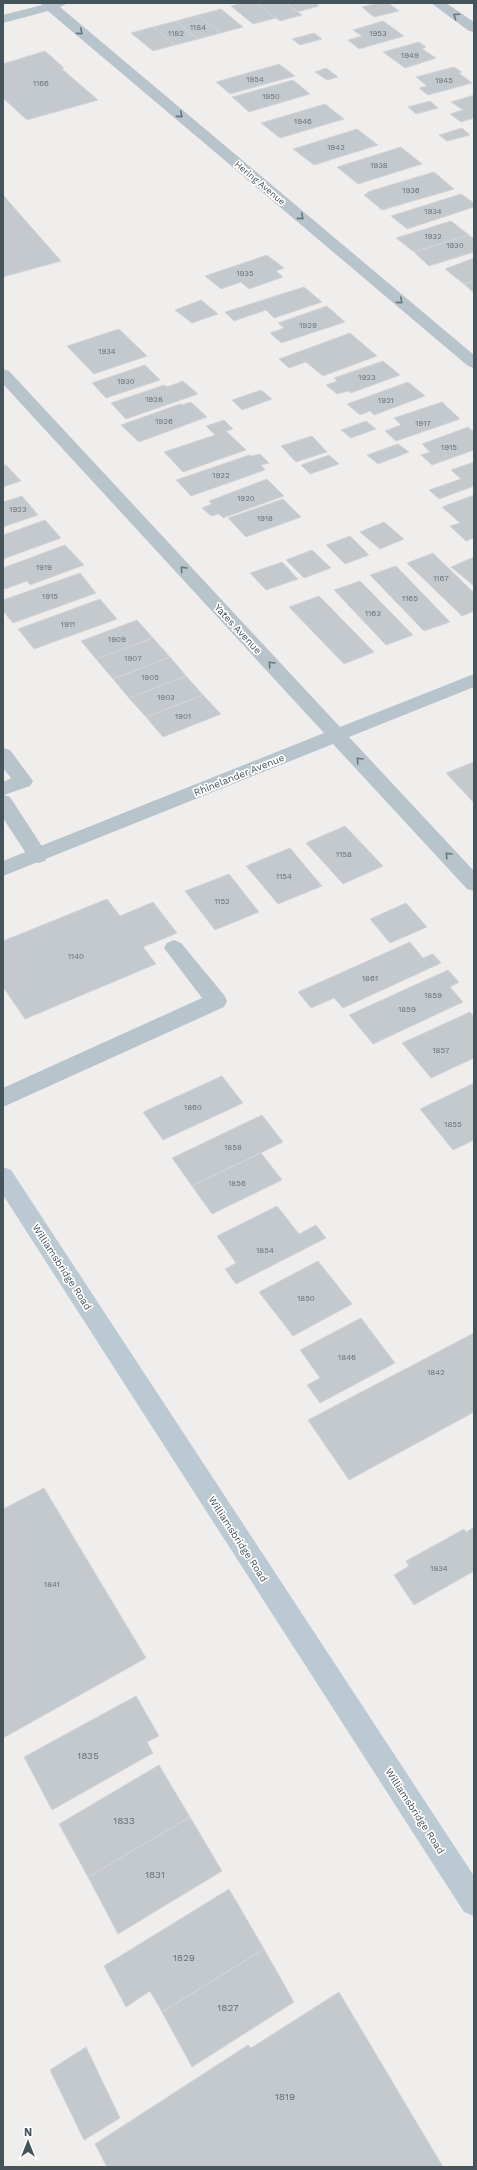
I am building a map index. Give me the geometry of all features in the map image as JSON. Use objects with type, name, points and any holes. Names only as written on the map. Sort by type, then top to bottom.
[{"type":"main road","name":"Williamsbridge Road","points":[[3,1176],[474,1902]]},
{"type":"street","points":[[437,3],[474,28]]},
{"type":"street","points":[[3,19],[54,4]]},
{"type":"street","name":"Hering Avenue","points":[[54,4],[474,363]]},
{"type":"street","name":"Yates Avenue","points":[[3,374],[474,884]]},
{"type":"street","name":"Rhinelander Avenue","points":[[3,869],[338,736],[474,680]]},
{"type":"street","points":[[3,756],[23,781],[3,789]]},
{"type":"street","points":[[3,802],[38,856]]},
{"type":"street","points":[[3,1098],[216,1001],[174,948]]},
{"type":"building","points":[[243,3],[257,3],[276,18],[253,24],[231,6]]},
{"type":"building","points":[[257,3],[286,3],[302,15],[280,21]]},
{"type":"building","points":[[286,3],[315,3],[319,6],[297,12]]},
{"type":"building","points":[[379,3],[388,3],[399,11],[374,17],[362,7]]},
{"type":"building","points":[[221,9],[243,27],[221,33],[198,15]]},
{"type":"building","points":[[198,15],[221,33],[198,39],[176,21]]},
{"type":"building","points":[[176,21],[198,39],[175,45],[153,27]]},
{"type":"building","points":[[383,21],[404,36],[359,49],[348,40],[362,36],[353,30]]},
{"type":"building","points":[[153,27],[175,45],[153,51],[131,33]]},
{"type":"building","points":[[314,33],[322,39],[300,45],[292,39]]},
{"type":"building","points":[[419,42],[426,47],[422,49],[436,58],[405,68],[383,52]]},
{"type":"building","points":[[45,51],[64,68],[62,69],[98,100],[27,120],[3,98],[3,64]]},
{"type":"building","points":[[279,64],[295,76],[230,94],[216,82]]},
{"type":"building","points":[[454,67],[462,72],[459,73],[472,83],[428,95],[419,88],[427,86],[416,77]]},
{"type":"building","points":[[326,68],[338,77],[327,80],[315,72]]},
{"type":"building","points":[[293,80],[310,94],[249,112],[232,97]]},
{"type":"building","points":[[474,95],[474,118],[461,122],[450,114],[463,110],[451,102]]},
{"type":"building","points":[[430,101],[438,108],[416,114],[408,107]]},
{"type":"building","points":[[325,104],[344,119],[280,138],[261,123]]},
{"type":"building","points":[[462,128],[470,135],[447,141],[439,135]]},
{"type":"building","points":[[357,129],[378,145],[314,165],[293,149]]},
{"type":"building","points":[[401,147],[422,164],[358,184],[337,167]]},
{"type":"building","points":[[434,172],[454,189],[382,210],[364,195],[368,193],[367,192]]},
{"type":"building","points":[[461,194],[474,203],[474,207],[407,229],[391,216]]},
{"type":"building","points":[[3,195],[61,261],[3,277]]},
{"type":"building","points":[[451,221],[469,235],[414,252],[396,238]]},
{"type":"building","points":[[469,235],[474,239],[474,252],[429,266],[414,252]]},
{"type":"building","points":[[267,255],[284,268],[276,271],[283,277],[249,289],[241,282],[221,289],[205,276]]},
{"type":"building","points":[[474,258],[474,281],[464,284],[445,269]]},
{"type":"building","points":[[474,281],[474,293],[464,284]]},
{"type":"building","points":[[304,287],[322,302],[274,318],[266,310],[234,321],[225,312]]},
{"type":"building","points":[[201,300],[218,314],[192,323],[175,310]]},
{"type":"building","points":[[327,306],[345,322],[281,343],[270,333],[284,328],[278,323]]},
{"type":"building","points":[[119,329],[147,356],[94,374],[67,346]]},
{"type":"building","points":[[350,333],[377,356],[323,376],[306,362],[289,368],[279,359]]},
{"type":"building","points":[[383,361],[400,375],[351,393],[348,391],[337,394],[326,385],[337,381],[334,378]]},
{"type":"building","points":[[145,365],[160,380],[106,398],[92,383]]},
{"type":"building","points":[[183,381],[198,394],[126,419],[111,403],[164,385],[167,387]]},
{"type":"building","points":[[408,382],[425,396],[374,415],[370,411],[360,415],[347,404]]},
{"type":"building","points":[[261,390],[272,399],[242,410],[232,400]]},
{"type":"building","points":[[191,402],[207,417],[139,442],[121,425],[180,404],[182,405]]},
{"type":"building","points":[[442,402],[460,419],[396,441],[385,431],[401,425],[394,418]]},
{"type":"building","points":[[224,420],[233,429],[226,431],[246,450],[183,472],[164,452],[215,435],[206,426]]},
{"type":"building","points":[[366,421],[376,429],[351,438],[341,430]]},
{"type":"building","points":[[468,427],[474,432],[474,450],[432,465],[421,455],[430,452],[422,444]]},
{"type":"building","points":[[312,436],[327,452],[296,462],[281,446]]},
{"type":"building","points":[[398,444],[409,452],[378,464],[367,455]]},
{"type":"building","points":[[260,454],[269,463],[261,465],[265,470],[191,496],[176,480],[249,455]]},
{"type":"building","points":[[329,455],[339,464],[310,474],[301,465]]},
{"type":"building","points":[[474,462],[474,486],[439,499],[429,490],[461,479],[451,470]]},
{"type":"building","points":[[6,465],[21,481],[3,487],[3,466]]},
{"type":"building","points":[[267,479],[284,496],[223,518],[219,514],[211,516],[202,508],[212,504],[209,501]]},
{"type":"building","points":[[474,495],[474,538],[466,541],[450,526],[460,523],[442,507]]},
{"type":"building","points":[[22,496],[38,515],[3,527],[3,502]]},
{"type":"building","points":[[283,499],[301,517],[246,537],[228,518]]},
{"type":"building","points":[[45,520],[61,538],[3,559],[3,535]]},
{"type":"building","points":[[384,522],[404,539],[380,549],[360,532]]},
{"type":"building","points":[[350,536],[369,555],[345,564],[326,545]]},
{"type":"building","points":[[65,545],[84,565],[30,585],[27,581],[5,589],[3,587],[3,568]]},
{"type":"building","points":[[312,550],[331,568],[304,578],[286,560]]},
{"type":"building","points":[[433,553],[474,593],[474,611],[462,616],[407,563]]},
{"type":"building","points":[[474,557],[474,586],[451,567]]},
{"type":"building","points":[[282,562],[298,579],[266,590],[250,573]]},
{"type":"building","points":[[396,566],[450,622],[424,631],[370,575]]},
{"type":"building","points":[[80,573],[96,593],[13,623],[3,611],[3,600]]},
{"type":"building","points":[[360,581],[413,635],[386,645],[334,590]]},
{"type":"building","points":[[319,596],[374,652],[344,664],[289,607]]},
{"type":"building","points":[[100,599],[117,619],[34,649],[18,629]]},
{"type":"building","points":[[137,620],[153,638],[96,659],[81,641]]},
{"type":"building","points":[[153,638],[170,657],[113,679],[96,659]]},
{"type":"building","points":[[170,657],[186,676],[129,698],[113,679]]},
{"type":"building","points":[[186,676],[203,695],[146,717],[129,698]]},
{"type":"building","points":[[203,695],[221,714],[163,737],[146,717]]},
{"type":"building","points":[[474,762],[474,803],[446,773]]},
{"type":"building","points":[[345,826],[383,866],[343,884],[306,843]]},
{"type":"building","points":[[290,848],[322,886],[278,904],[246,866]]},
{"type":"building","points":[[229,874],[259,912],[215,930],[185,891]]},
{"type":"building","points":[[107,899],[120,916],[153,902],[177,933],[143,947],[156,964],[25,1019],[3,987],[3,941]]},
{"type":"building","points":[[406,903],[427,927],[390,943],[370,919]]},
{"type":"building","points":[[410,942],[423,958],[433,954],[441,963],[343,1008],[334,998],[311,1008],[298,992]]},
{"type":"building","points":[[448,970],[459,982],[450,987],[463,1002],[373,1044],[349,1015]]},
{"type":"building","points":[[470,1012],[474,1017],[474,1058],[431,1078],[402,1043]]},
{"type":"building","points":[[222,1076],[243,1103],[163,1140],[143,1112]]},
{"type":"building","points":[[474,1083],[474,1140],[453,1150],[420,1109]]},
{"type":"building","points":[[262,1115],[283,1142],[192,1186],[172,1158]]},
{"type":"building","points":[[261,1153],[282,1180],[212,1214],[192,1186]]},
{"type":"building","points":[[277,1206],[299,1234],[316,1225],[326,1238],[236,1284],[225,1269],[236,1263],[217,1236]]},
{"type":"building","points":[[318,1261],[352,1304],[293,1336],[259,1292]]},
{"type":"building","points":[[361,1318],[395,1363],[320,1403],[307,1385],[320,1378],[300,1350]]},
{"type":"building","points":[[474,1333],[474,1412],[349,1480],[308,1420]]},
{"type":"building","points":[[44,1488],[146,1658],[3,1738],[3,1509]]},
{"type":"building","points":[[474,1527],[474,1571],[414,1605],[394,1575],[409,1566],[406,1561],[464,1529],[466,1532]]},
{"type":"building","points":[[136,1696],[159,1736],[147,1742],[153,1753],[52,1810],[24,1757]]},
{"type":"building","points":[[159,1765],[190,1817],[88,1877],[59,1824]]},
{"type":"building","points":[[190,1817],[222,1871],[118,1934],[88,1877]]},
{"type":"building","points":[[229,1889],[264,1949],[162,2012],[150,1991],[126,2007],[104,1966]]},
{"type":"building","points":[[264,1949],[294,2002],[192,2067],[162,2012]]},
{"type":"building","points":[[339,1992],[443,2167],[107,2167],[95,2144],[248,2045],[251,2048]]},
{"type":"building","points":[[86,2047],[120,2118],[84,2140],[50,2070]]}]
